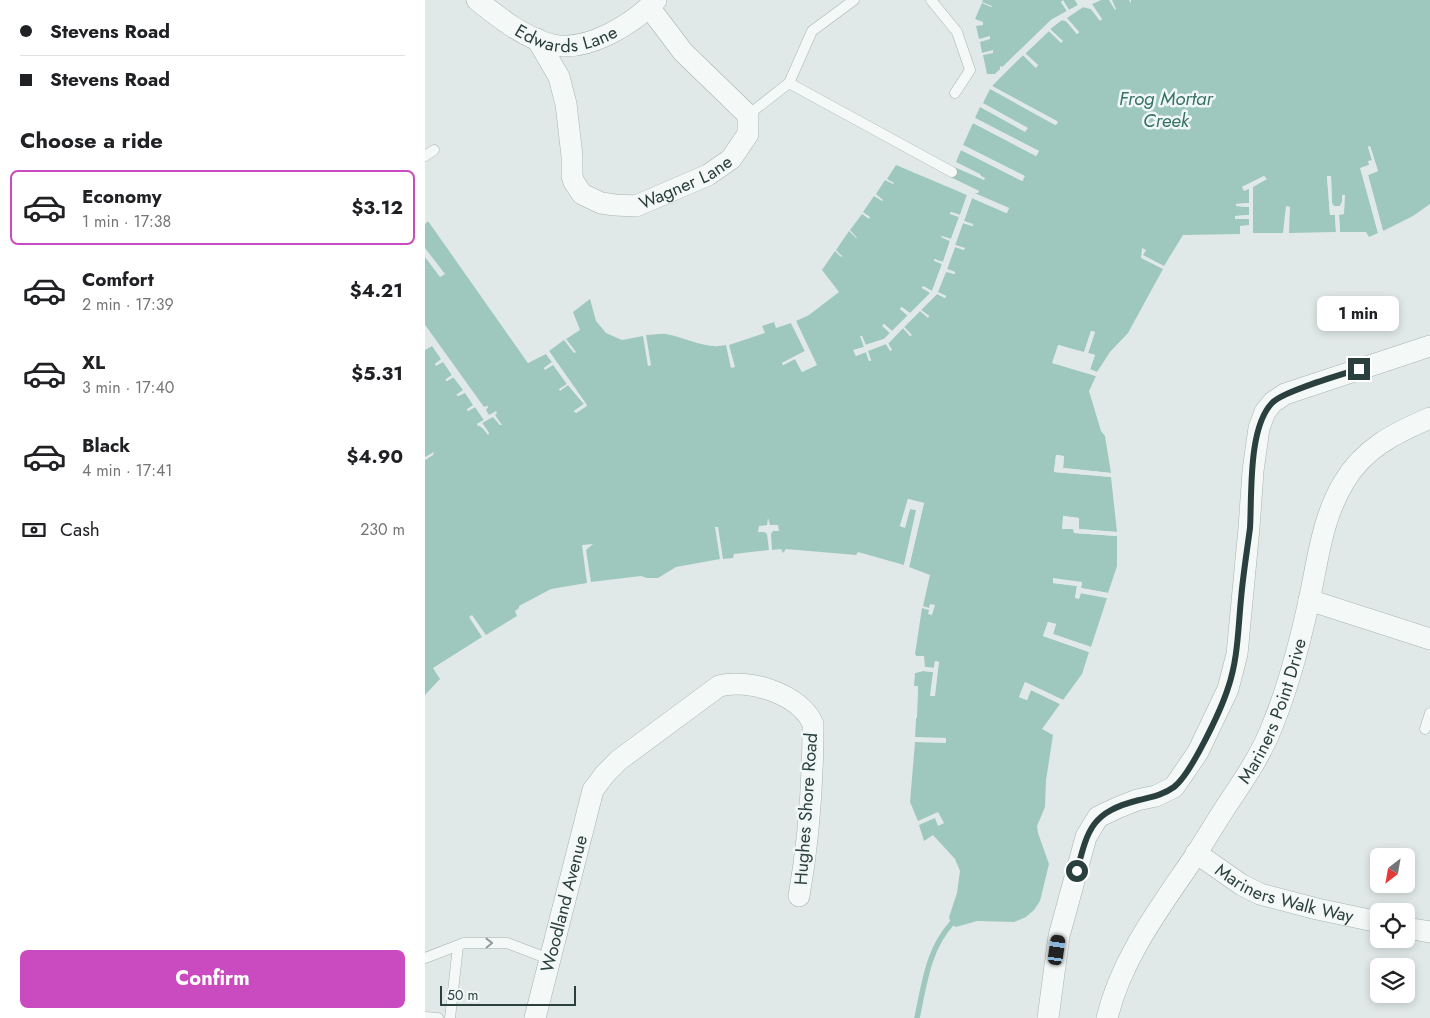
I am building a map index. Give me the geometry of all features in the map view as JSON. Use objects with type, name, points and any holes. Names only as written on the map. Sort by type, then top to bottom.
[{"type":"street","name":"Edwards Lane","points":[[477,0],[508,25],[553,45],[577,45],[593,42],[622,26],[653,4]]},
{"type":"street","points":[[653,4],[683,52],[748,115]]},
{"type":"street","name":"Wagner Lane","points":[[537,39],[559,77],[566,104],[574,182],[582,194],[601,203],[615,206],[636,206],[708,175],[731,159],[748,134],[748,115]]},
{"type":"street","points":[[1048,1018],[1059,936],[1086,837],[1098,818],[1123,806],[1156,796],[1174,786],[1198,752],[1228,689],[1237,654],[1255,449],[1259,428],[1265,412],[1273,402],[1285,394],[1430,346]]},
{"type":"street","name":"Mariners Point Drive","points":[[1107,1018],[1119,985],[1159,907],[1196,853],[1267,740],[1287,686],[1309,600],[1315,566],[1333,500],[1359,462],[1377,446],[1396,433],[1430,418]]},
{"type":"street","points":[[1309,600],[1430,639]]},
{"type":"street","name":"Hughes Shore Road","points":[[593,790],[619,760],[719,686],[730,683],[758,686],[776,692],[801,707],[813,724],[813,774],[806,858],[799,896]]},
{"type":"street","name":"Woodland Avenue","points":[[535,1018],[593,790]]},
{"type":"street","name":"Mariners Walk Way","points":[[1196,853],[1242,885],[1260,894],[1317,910],[1370,920]]},
{"type":"street","points":[[1415,930],[1430,932]]},
{"type":"lane","points":[[748,115],[789,83],[812,31],[854,0]]},
{"type":"lane","points":[[931,0],[957,32],[970,70],[955,93]]},
{"type":"lane","points":[[789,83],[952,172]]},
{"type":"lane","points":[[425,156],[434,150]]},
{"type":"lane","points":[[1425,729],[1430,713]]},
{"type":"lane","points":[[425,958],[464,943],[507,943],[549,959]]},
{"type":"lane","points":[[450,1018],[458,946]]},
{"type":"lane","points":[[425,1017],[438,1018]]},
{"type":"water","points":[[983,0],[1075,0],[1078,5],[1069,10],[1063,1],[1061,2],[1067,11],[1051,20],[994,75],[987,74],[983,55],[993,53],[993,50],[982,53],[980,42],[990,39],[990,36],[979,39],[976,26],[983,25],[983,22],[975,19],[982,3],[992,6],[982,2]]},
{"type":"water","name":"Frog Mortar Creek","points":[[1101,0],[1109,0],[1115,10],[1112,0],[1129,0],[1131,3],[1131,0],[1430,0],[1430,204],[1413,216],[1383,231],[1368,175],[1378,171],[1370,146],[1368,147],[1372,160],[1369,165],[1361,168],[1378,233],[1369,237],[1366,232],[1340,232],[1339,214],[1344,214],[1344,195],[1342,195],[1340,206],[1334,206],[1332,203],[1331,176],[1327,176],[1330,215],[1335,215],[1336,232],[1289,233],[1290,207],[1286,206],[1283,233],[1253,233],[1253,186],[1266,179],[1264,176],[1242,187],[1249,188],[1249,203],[1236,204],[1236,206],[1249,207],[1249,215],[1236,216],[1235,219],[1249,219],[1249,226],[1240,226],[1240,234],[1183,235],[1164,266],[1143,255],[1146,250],[1142,248],[1141,258],[1163,269],[1128,333],[1110,352],[1097,372],[1090,370],[1095,355],[1088,353],[1095,332],[1091,331],[1084,353],[1059,345],[1053,363],[1096,376],[1089,391],[1101,431],[1105,436],[1111,473],[1063,468],[1064,456],[1056,455],[1054,472],[1111,477],[1117,532],[1079,529],[1079,518],[1064,516],[1062,529],[1074,529],[1074,533],[1117,536],[1117,566],[1108,593],[1081,588],[1082,582],[1053,583],[1077,586],[1075,598],[1080,593],[1107,598],[1091,647],[1053,634],[1056,624],[1048,622],[1043,636],[1089,652],[1082,674],[1063,700],[1025,682],[1019,697],[1027,700],[1031,690],[1060,704],[1042,729],[1053,735],[1046,780],[1045,807],[1037,826],[1049,864],[1040,901],[1034,910],[1026,917],[1014,922],[977,921],[956,927],[953,925],[949,917],[957,893],[960,871],[955,859],[933,835],[924,841],[919,825],[935,818],[938,826],[944,823],[938,812],[918,821],[910,802],[915,742],[946,743],[946,738],[915,737],[918,687],[914,686],[915,673],[923,671],[934,672],[930,696],[939,662],[935,661],[934,668],[924,667],[924,656],[916,656],[915,654],[922,608],[929,610],[928,614],[932,615],[935,605],[930,604],[929,608],[923,606],[930,575],[909,567],[924,503],[908,499],[900,526],[905,527],[910,509],[917,510],[904,565],[858,552],[856,555],[786,549],[783,553],[781,549],[772,550],[771,534],[773,531],[779,531],[778,525],[770,525],[768,518],[767,525],[759,526],[758,532],[767,534],[769,550],[734,554],[733,558],[723,559],[718,527],[715,527],[720,559],[676,567],[658,578],[641,576],[591,582],[586,550],[593,544],[582,545],[587,583],[551,589],[519,606],[515,611],[517,616],[486,635],[472,615],[469,617],[482,637],[433,668],[440,679],[425,695],[425,460],[433,455],[434,452],[425,457],[425,350],[432,345],[442,359],[435,364],[443,361],[452,375],[446,379],[447,381],[453,377],[464,391],[458,396],[465,392],[474,405],[467,409],[468,411],[475,407],[484,420],[477,424],[489,433],[482,423],[493,416],[500,425],[495,415],[489,416],[485,410],[488,407],[484,408],[425,325],[425,257],[440,277],[445,274],[425,248],[425,224],[428,221],[528,363],[546,354],[552,362],[544,368],[553,364],[567,384],[559,390],[568,385],[584,404],[574,411],[576,413],[587,405],[549,351],[564,340],[574,353],[576,352],[566,339],[580,330],[573,312],[590,299],[596,321],[606,333],[622,340],[643,336],[648,366],[651,365],[646,335],[666,334],[703,345],[726,345],[731,368],[735,367],[729,345],[765,333],[762,326],[774,322],[776,328],[791,323],[805,351],[782,363],[783,365],[795,359],[802,372],[816,365],[796,321],[809,315],[839,292],[822,270],[835,251],[842,256],[836,250],[849,231],[857,238],[850,230],[862,214],[869,219],[870,217],[863,212],[874,196],[883,200],[876,194],[885,180],[894,183],[887,179],[896,165],[967,195],[960,215],[950,213],[959,217],[951,239],[941,237],[950,241],[943,262],[934,259],[942,264],[932,291],[923,286],[922,288],[931,293],[910,314],[901,307],[900,309],[908,315],[892,331],[883,325],[890,333],[884,339],[865,345],[862,336],[864,347],[854,350],[856,356],[866,352],[869,361],[871,360],[867,351],[886,344],[892,350],[888,344],[903,328],[911,335],[904,327],[920,311],[929,316],[921,310],[937,294],[945,298],[946,296],[937,292],[946,271],[954,274],[955,272],[947,269],[955,247],[964,250],[964,248],[955,245],[963,223],[972,226],[973,224],[964,221],[972,198],[1006,213],[1009,208],[974,193],[979,191],[950,177],[954,167],[984,180],[985,178],[956,162],[961,150],[1023,181],[1024,176],[963,145],[973,123],[1036,156],[1039,151],[975,118],[980,107],[1025,132],[1028,128],[983,103],[990,89],[1055,125],[1057,121],[992,86],[993,84],[1023,55],[1035,67],[1038,65],[1025,54],[1049,31],[1061,42],[1050,29],[1062,20],[1066,21],[1077,34],[1079,32],[1066,18],[1083,7],[1091,9],[1100,20],[1102,19],[1091,4]]},
{"type":"pier","points":[[1063,0],[1069,10],[1078,5],[1075,0],[1078,0],[1080,3],[1091,0],[1083,5],[1090,6],[1090,2],[1101,0],[1092,4],[1102,19],[1100,21],[1091,9],[1083,7],[1067,18],[1079,32],[1077,34],[1066,21],[1061,20],[1050,29],[1063,41],[1061,43],[1049,31],[1025,53],[1038,65],[1036,68],[1023,55],[992,86],[1058,122],[1056,125],[990,88],[990,82],[1004,69],[995,77],[988,77],[987,74],[995,74],[1000,70],[1000,66],[1003,67],[1051,20],[1067,11],[1061,2]]},
{"type":"pier","points":[[975,118],[1039,151],[1036,156],[973,123],[974,121],[1036,152],[974,120]]},
{"type":"pier","points":[[963,145],[1025,176],[1022,181],[961,150]]},
{"type":"pier","points":[[1370,146],[1378,171],[1368,175],[1383,231],[1381,232],[1365,175],[1375,170],[1373,162],[1371,167],[1363,169],[1380,232],[1378,233],[1360,168],[1369,165],[1368,161],[1372,160],[1368,147]]},
{"type":"pier","points":[[1264,176],[1267,179],[1253,187],[1253,233],[1251,233],[1251,227],[1242,228],[1242,234],[1240,234],[1240,226],[1249,225],[1249,219],[1235,219],[1235,216],[1249,215],[1249,207],[1236,206],[1236,204],[1249,203],[1249,189],[1244,191],[1242,187]]},
{"type":"pier","points":[[1327,176],[1331,176],[1332,203],[1334,206],[1340,206],[1342,195],[1345,195],[1344,214],[1339,215],[1340,232],[1336,232],[1335,215],[1330,215]]},
{"type":"pier","points":[[950,177],[979,191],[974,193],[1009,208],[1007,213],[972,198],[964,221],[973,226],[963,223],[955,245],[965,248],[964,250],[955,247],[947,269],[955,272],[955,274],[946,272],[938,292],[946,296],[945,298],[937,294],[921,310],[929,316],[928,318],[920,311],[904,327],[912,335],[910,336],[903,328],[888,343],[892,350],[890,351],[886,344],[868,351],[871,361],[869,361],[866,352],[856,356],[853,350],[864,347],[860,336],[862,336],[866,345],[884,339],[890,333],[882,326],[884,324],[892,331],[908,316],[900,309],[902,307],[910,313],[930,293],[922,288],[923,286],[932,291],[942,264],[934,261],[934,259],[943,262],[950,241],[941,237],[951,239],[959,217],[950,214],[951,212],[960,215],[967,195],[946,185],[947,183],[970,195],[934,292],[886,341],[935,293],[970,197],[973,195],[971,193],[972,190],[949,179]],"holes":[[[886,341],[857,353],[857,351]]]},
{"type":"pier","points":[[427,219],[430,220],[529,360],[542,351],[546,351],[577,329],[576,324],[579,330],[549,351],[587,406],[576,413],[574,411],[584,404],[568,385],[560,391],[559,389],[567,384],[553,365],[545,370],[544,368],[552,362],[546,354],[543,353],[528,363],[429,221],[425,223]]},
{"type":"pier","points":[[796,321],[817,365],[802,372],[795,359],[783,365],[782,363],[805,351],[791,323],[793,322],[800,335],[794,322]]},
{"type":"pier","points":[[425,325],[484,407],[488,407],[486,410],[489,415],[496,411],[495,415],[502,425],[493,417],[482,423],[489,433],[488,435],[477,424],[484,420],[475,407],[467,410],[473,405],[465,393],[456,395],[463,390],[454,377],[447,381],[445,380],[452,375],[443,362],[436,366],[435,364],[441,359],[432,346],[425,350],[430,344],[425,334],[486,418],[425,329]]},
{"type":"pier","points":[[1091,331],[1095,332],[1088,353],[1095,355],[1090,369],[1097,372],[1096,376],[1052,363],[1058,345],[1084,352]],"holes":[[[1060,348],[1092,357],[1088,371],[1055,361]]]},
{"type":"pier","points":[[1056,455],[1064,456],[1063,468],[1111,473],[1111,477],[1054,472]]},
{"type":"pier","points":[[908,499],[924,503],[909,567],[904,565],[916,510],[910,509],[905,528],[900,526]]},
{"type":"pier","points":[[1063,516],[1079,518],[1079,529],[1117,532],[1117,536],[1074,533],[1073,529],[1062,529]]},
{"type":"pier","points":[[1053,578],[1082,582],[1081,588],[1108,593],[1107,598],[1081,593],[1079,599],[1075,598],[1077,586],[1053,583]]},
{"type":"pier","points":[[1048,622],[1056,624],[1053,634],[1091,647],[1089,652],[1043,636]]},
{"type":"pier","points":[[913,652],[916,656],[924,656],[925,667],[934,668],[935,661],[939,662],[935,696],[930,696],[933,672],[923,671],[914,673],[914,686],[918,686],[917,718],[914,718],[916,688],[912,686],[912,673],[922,669],[922,659],[914,658]]},
{"type":"pier","points":[[1025,682],[1063,700],[1060,704],[1031,690],[1027,700],[1019,697]]},
{"type":"waterway","points":[[917,1018],[932,956],[937,944],[952,923]]},
{"type":"route","points":[[1077,871],[1086,837],[1098,818],[1137,800],[1156,796],[1174,786],[1185,773],[1198,752],[1228,689],[1237,654],[1255,449],[1259,428],[1265,412],[1273,402],[1285,394],[1359,369]]}]
